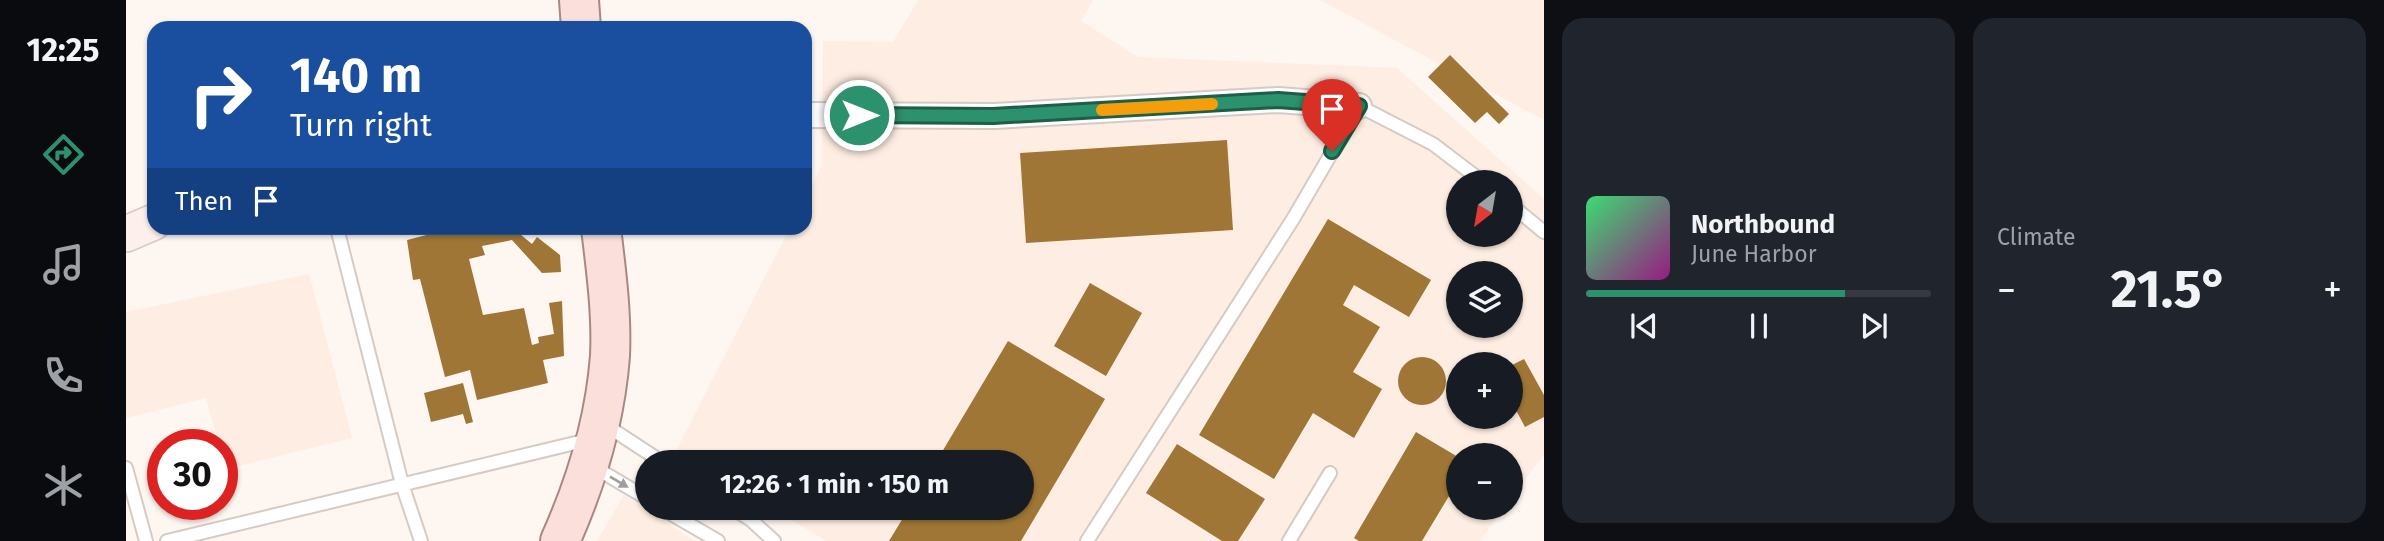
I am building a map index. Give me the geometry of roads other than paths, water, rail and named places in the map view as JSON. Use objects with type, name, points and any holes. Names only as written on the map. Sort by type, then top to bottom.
[{"type":"main road","points":[[579,0],[580,21]]},
{"type":"main road","points":[[126,234],[147,225]]},
{"type":"main road","points":[[560,541],[597,442],[610,354],[602,235]]},
{"type":"street","points":[[812,115],[993,116],[1278,100],[1359,106]]},
{"type":"lane","points":[[1087,541],[1293,219],[1359,106],[1433,144],[1467,170]]},
{"type":"lane","points":[[1523,215],[1544,232]]},
{"type":"lane","points":[[339,235],[401,484],[421,541]]},
{"type":"lane","points":[[597,442],[635,484]]},
{"type":"lane","points":[[167,541],[401,484],[597,442],[635,454]]},
{"type":"lane","points":[[126,468],[146,541]]},
{"type":"lane","points":[[1289,541],[1330,473]]},
{"type":"lane","points":[[682,520],[718,541]]},
{"type":"lane","points":[[751,520],[774,541]]}]
